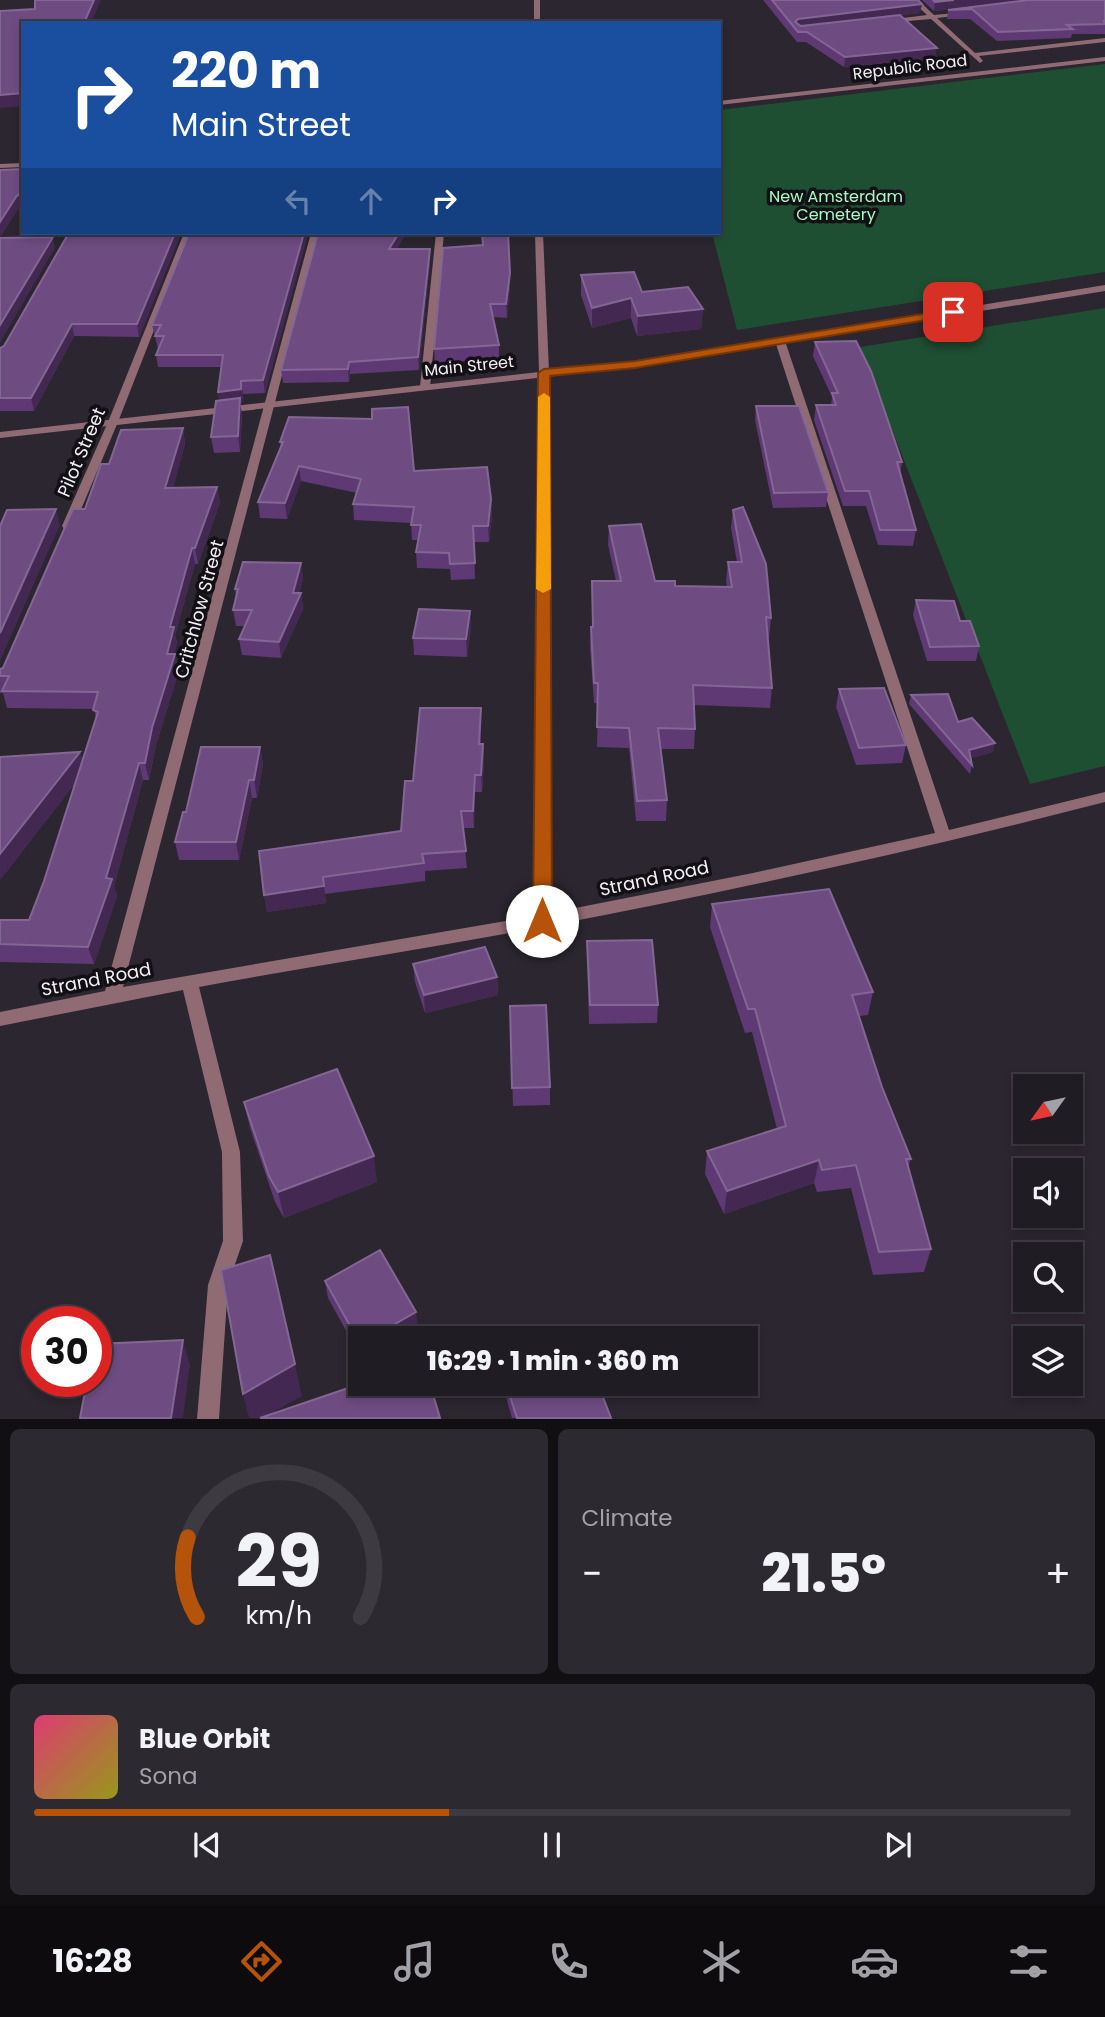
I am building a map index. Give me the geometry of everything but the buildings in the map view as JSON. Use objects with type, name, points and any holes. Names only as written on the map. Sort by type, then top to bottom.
[{"type":"street","points":[[537,0],[537,21]]},
{"type":"street","points":[[914,0],[991,72]]},
{"type":"street","points":[[880,23],[972,12]]},
{"type":"street","points":[[973,55],[1105,40]]},
{"type":"street","name":"Republic Road","points":[[721,103],[1105,58]]},
{"type":"street","points":[[0,166],[21,164]]},
{"type":"street","name":"Pilot Street","points":[[64,534],[113,422],[187,235]]},
{"type":"street","name":"Critchlow Street","points":[[113,994],[272,404],[314,235]]},
{"type":"street","points":[[425,387],[440,235]]},
{"type":"street","points":[[539,235],[544,373],[542,921]]},
{"type":"street","name":"Main Street","points":[[0,435],[635,365],[1105,288]]},
{"type":"street","points":[[780,341],[944,838]]},
{"type":"street","name":"Strand Road","points":[[0,1019],[113,994],[542,921],[944,838],[1105,797]]},
{"type":"street","points":[[190,981],[230,1152],[233,1241],[218,1285],[208,1419]]},
{"type":"green space","name":"New Amsterdam Cemetery","points":[[1105,64],[1105,272],[737,330],[713,235],[721,235],[721,110]]},
{"type":"green space","points":[[1105,308],[1105,766],[1030,784],[860,347]]},
{"type":"slow traffic","points":[[543,589],[544,397]]},
{"type":"route","points":[[542,921],[544,373],[635,365],[953,312]]}]
